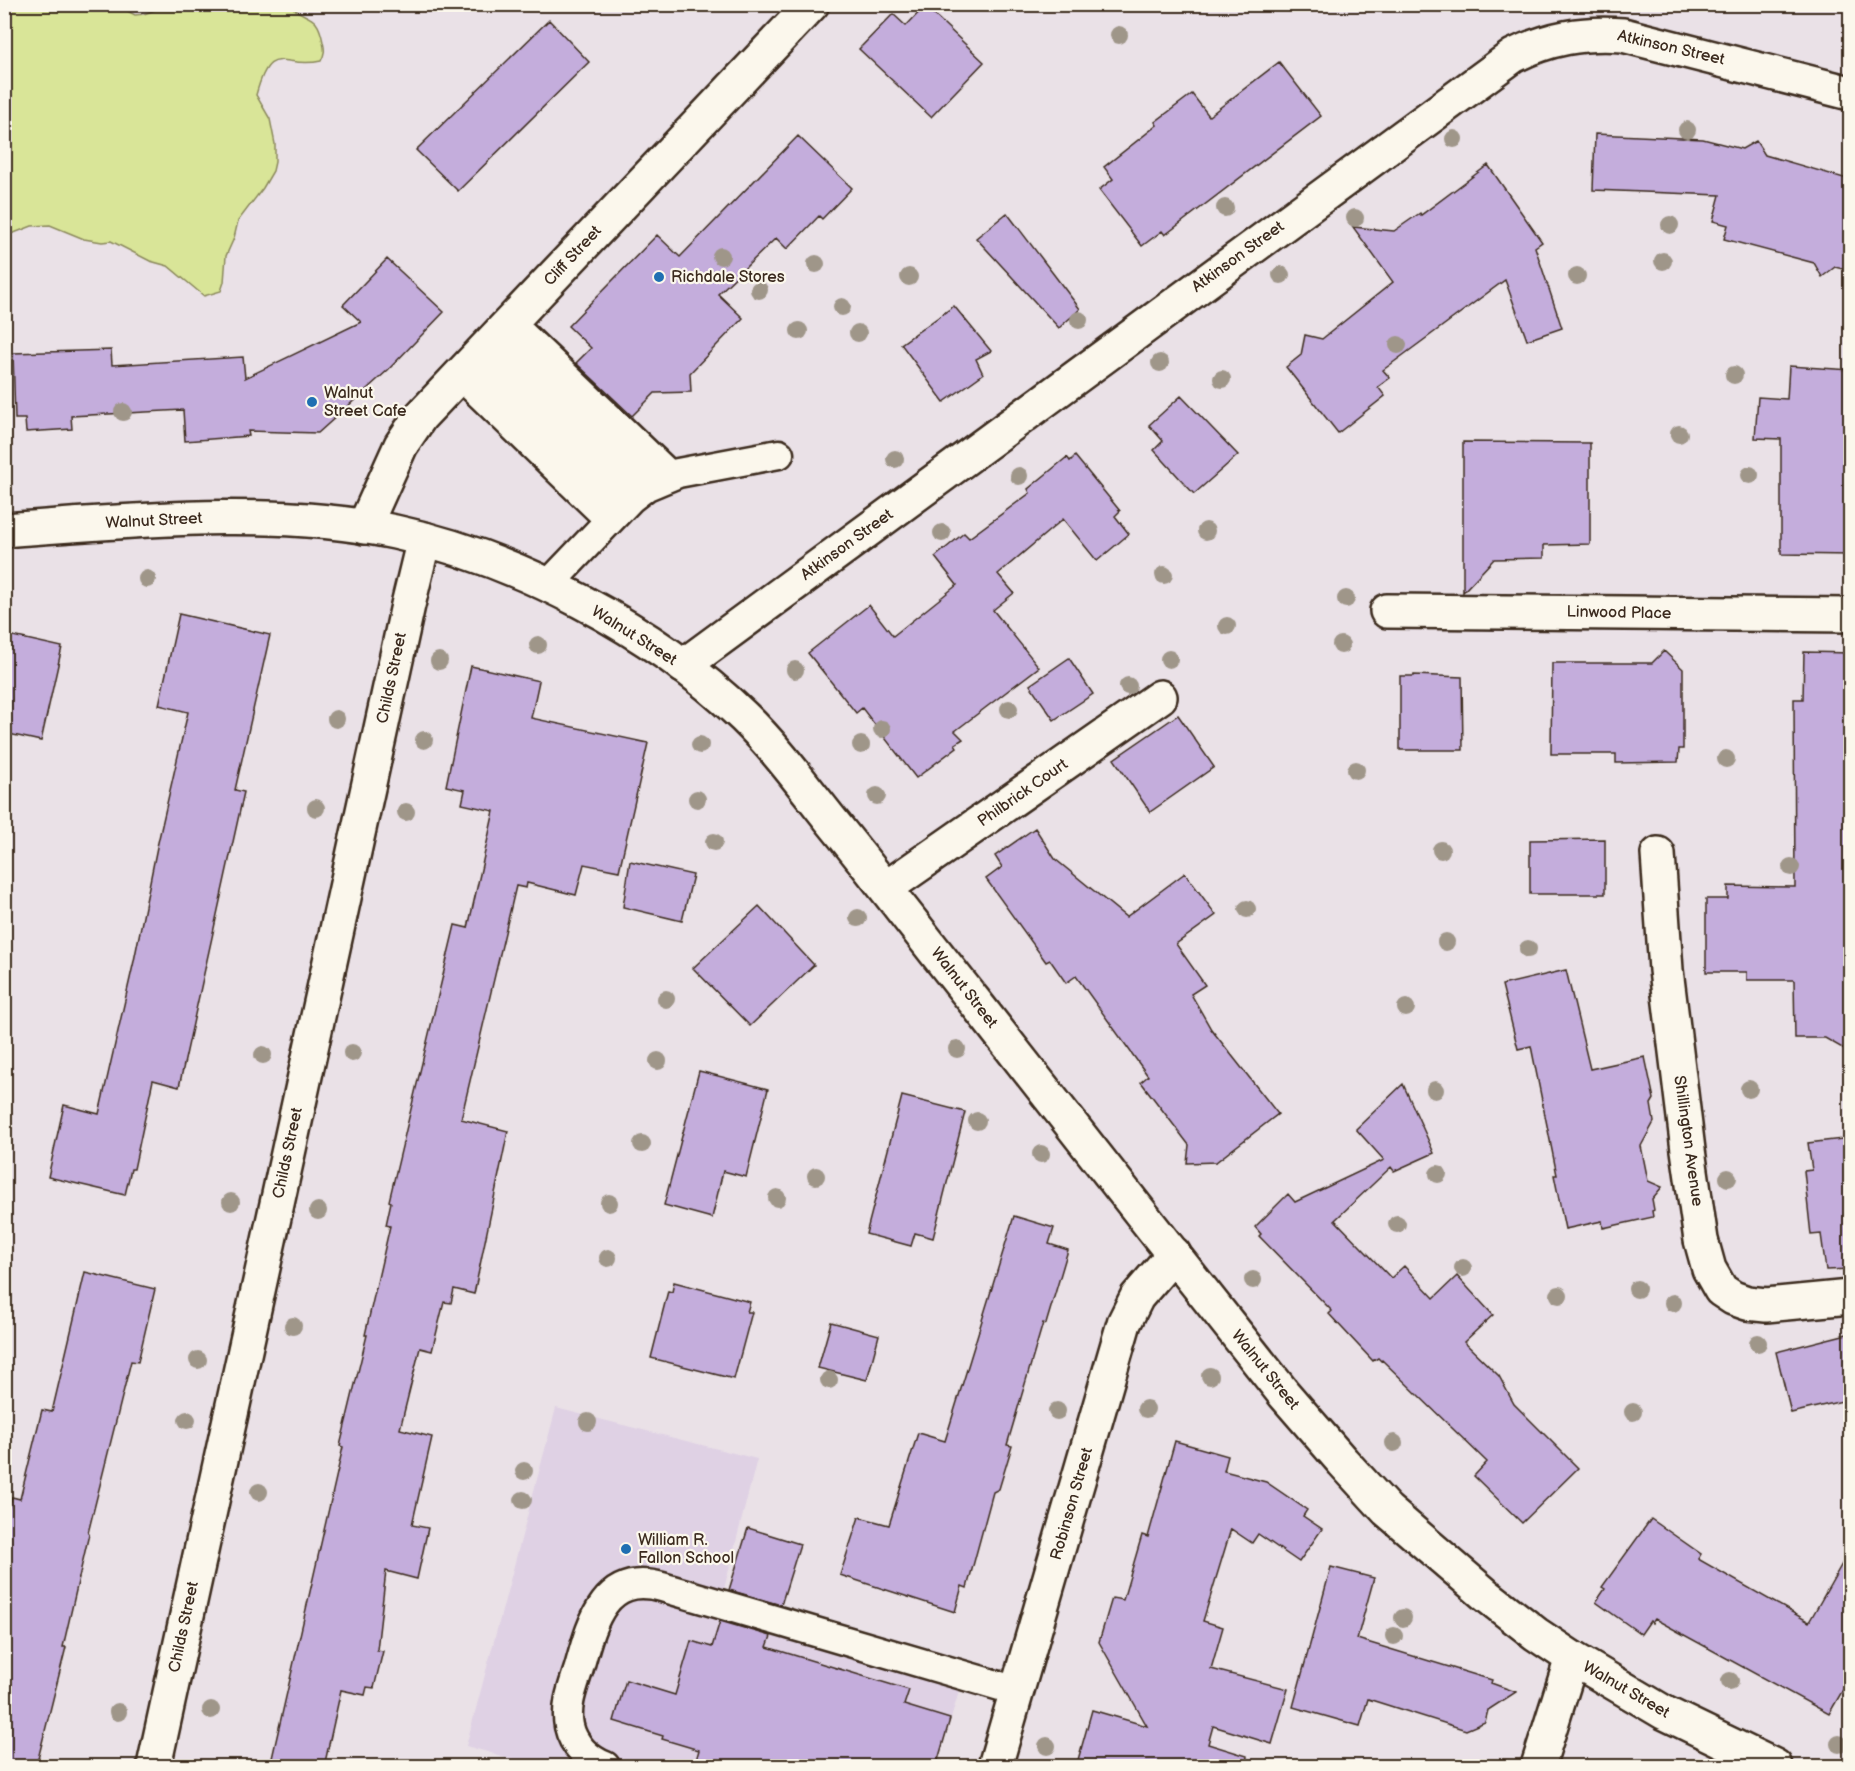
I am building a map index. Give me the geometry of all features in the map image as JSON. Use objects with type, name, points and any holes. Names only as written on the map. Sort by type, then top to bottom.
[{"type":"street","name":"Cliff Street","points":[[364,527],[401,445],[420,417],[812,4]]},
{"type":"street","name":"Atkinson Street","points":[[683,666],[1513,56],[1533,46],[1578,35],[1600,33],[1623,35],[1851,93]]},
{"type":"street","name":"Walnut Street","points":[[4,530],[222,519],[328,522],[424,539],[490,560],[548,585],[603,615],[683,666],[721,696],[767,741],[886,888],[1291,1403],[1387,1510],[1486,1595],[1536,1634],[1572,1658],[1665,1713],[1775,1767]]},
{"type":"street","name":"Childs Street","points":[[154,1767],[424,539]]},
{"type":"street","name":"Linwood Place","points":[[1387,611],[1851,615]]},
{"type":"street","name":"Philbrick Court","points":[[886,888],[1160,697]]},
{"type":"street","name":"Shillington Avenue","points":[[1658,854],[1666,970],[1681,1094],[1701,1240],[1709,1269],[1721,1290],[1747,1303],[1766,1305],[1851,1297]]},
{"type":"street","name":"Robinson Street","points":[[995,1767],[1124,1323],[1137,1297],[1174,1254]]},
{"type":"street","points":[[1538,1767],[1572,1658]]},
{"type":"lane","points":[[485,349],[638,496]]},
{"type":"lane","points":[[485,349],[638,496]]},
{"type":"lane","points":[[548,585],[638,496],[779,454]]},
{"type":"lane","points":[[605,1767],[584,1753],[573,1736],[569,1727],[568,1707],[595,1616],[606,1600],[633,1586],[653,1584],[1017,1690]]},
{"type":"shaded area","name":"William R. Fallon School","points":[[556,1408],[757,1459],[724,1589],[968,1661],[937,1766],[538,1766],[466,1746]]},
{"type":"green space","points":[[288,4],[318,26],[324,45],[324,54],[321,61],[308,63],[280,60],[273,62],[267,67],[262,78],[256,95],[270,119],[275,144],[275,162],[273,171],[263,188],[238,221],[226,256],[221,291],[204,296],[168,266],[150,261],[111,241],[84,239],[50,225],[32,226],[14,233],[5,233],[5,5],[116,5],[135,15],[144,14],[163,5]]},
{"type":"building","points":[[925,6],[984,62],[931,117],[859,49],[893,14],[906,26]]},
{"type":"building","points":[[549,20],[589,62],[458,191],[416,150]]},
{"type":"building","points":[[1279,62],[1321,116],[1165,235],[1162,231],[1142,246],[1099,190],[1113,179],[1104,167],[1157,125],[1155,122],[1192,94],[1209,116]]},
{"type":"building","points":[[1595,134],[1703,139],[1742,149],[1756,141],[1765,155],[1851,180],[1851,271],[1835,267],[1822,277],[1814,263],[1724,239],[1728,225],[1713,221],[1720,195],[1593,190]]},
{"type":"building","points":[[798,136],[852,188],[822,219],[819,216],[787,249],[776,238],[718,294],[743,318],[690,373],[691,392],[655,393],[632,416],[576,363],[591,348],[568,326],[657,235],[680,257]]},
{"type":"building","points":[[1488,165],[1542,242],[1535,247],[1562,328],[1527,340],[1505,280],[1383,370],[1390,378],[1378,387],[1385,396],[1338,433],[1286,367],[1301,355],[1305,335],[1322,339],[1393,282],[1353,227],[1394,231],[1420,213],[1421,215]]},
{"type":"building","points":[[1007,213],[1080,309],[1059,328],[976,238]]},
{"type":"building","points":[[387,259],[444,312],[388,370],[318,433],[248,431],[249,436],[185,441],[183,410],[71,416],[72,429],[26,432],[25,419],[15,419],[13,353],[111,350],[112,365],[243,357],[245,378],[361,322],[343,305]]},
{"type":"building","points":[[954,306],[991,351],[976,359],[983,374],[944,402],[901,344]]},
{"type":"building","points":[[1789,366],[1851,370],[1851,555],[1781,554],[1781,439],[1755,438],[1758,397],[1787,399]]},
{"type":"building","points":[[1181,396],[1238,455],[1194,494],[1154,450],[1163,441],[1149,425]]},
{"type":"building","points":[[1463,442],[1590,443],[1590,544],[1544,545],[1544,558],[1494,559],[1463,592]]},
{"type":"building","points":[[1075,456],[1120,511],[1115,516],[1129,534],[1097,561],[1063,519],[998,574],[1014,593],[993,610],[1039,667],[955,731],[963,739],[955,744],[957,747],[916,778],[862,708],[856,713],[808,653],[869,605],[893,636],[957,585],[935,557],[964,533],[969,538],[1030,493],[1028,489],[1067,457],[1070,461]]},
{"type":"building","points":[[179,614],[270,635],[235,790],[244,792],[179,1087],[153,1080],[134,1169],[131,1169],[125,1195],[48,1177],[64,1105],[99,1114],[188,712],[159,705]]},
{"type":"building","points":[[4,634],[62,647],[41,741],[4,733]]},
{"type":"building","points":[[1664,651],[1683,669],[1683,749],[1679,749],[1678,762],[1616,763],[1616,754],[1551,754],[1552,663],[1652,663]]},
{"type":"building","points":[[1804,652],[1851,653],[1851,1053],[1825,1038],[1795,1038],[1794,980],[1747,980],[1747,972],[1706,972],[1706,899],[1728,899],[1728,886],[1795,887],[1794,699],[1803,699]]},
{"type":"building","points":[[1069,658],[1093,694],[1054,720],[1030,685]]},
{"type":"building","points":[[471,666],[539,681],[531,718],[648,743],[619,871],[584,864],[576,895],[527,883],[526,888],[516,886],[461,1119],[508,1131],[474,1294],[454,1289],[451,1303],[444,1302],[432,1351],[420,1348],[400,1429],[432,1437],[412,1525],[428,1528],[417,1579],[386,1571],[377,1650],[383,1651],[374,1688],[367,1687],[365,1695],[341,1690],[324,1767],[270,1767],[343,1447],[340,1446],[390,1226],[386,1225],[391,1202],[389,1201],[455,925],[468,928],[494,811],[462,804],[465,790],[446,786]]},
{"type":"building","points":[[1400,676],[1462,677],[1463,750],[1400,750]]},
{"type":"building","points":[[1178,715],[1214,767],[1150,812],[1114,759]]},
{"type":"building","points":[[1035,828],[1055,859],[1126,917],[1185,873],[1216,915],[1176,944],[1205,985],[1191,994],[1211,1029],[1278,1114],[1216,1162],[1187,1163],[1189,1145],[1141,1082],[1148,1076],[1076,976],[1066,983],[1050,960],[1046,962],[986,879],[1002,867],[995,856]]},
{"type":"building","points":[[1605,839],[1605,894],[1530,894],[1530,840]]},
{"type":"building","points":[[630,861],[693,875],[682,921],[623,907]]},
{"type":"building","points":[[759,906],[814,965],[750,1026],[693,968]]},
{"type":"building","points":[[1566,970],[1590,1069],[1645,1057],[1654,1099],[1651,1104],[1654,1122],[1641,1146],[1648,1181],[1662,1187],[1652,1199],[1653,1217],[1603,1228],[1602,1221],[1565,1229],[1554,1175],[1557,1175],[1531,1046],[1518,1049],[1502,985]]},
{"type":"building","points":[[699,1071],[768,1089],[746,1177],[723,1171],[712,1218],[664,1205]]},
{"type":"building","points":[[1403,1084],[1434,1153],[1394,1171],[1391,1167],[1335,1220],[1391,1278],[1404,1266],[1434,1298],[1457,1276],[1493,1315],[1464,1342],[1499,1376],[1514,1404],[1578,1468],[1522,1523],[1474,1476],[1487,1462],[1382,1360],[1378,1358],[1373,1361],[1329,1314],[1332,1311],[1259,1236],[1261,1234],[1255,1227],[1288,1194],[1295,1202],[1384,1160],[1356,1129]]},
{"type":"building","points":[[902,1096],[965,1112],[933,1238],[915,1233],[911,1246],[866,1234]]},
{"type":"building","points":[[1851,1138],[1851,1269],[1826,1270],[1821,1234],[1811,1235],[1804,1171],[1812,1170],[1808,1143]]},
{"type":"building","points":[[1014,1216],[1054,1228],[1049,1244],[1068,1250],[1046,1324],[1043,1323],[1007,1445],[1012,1446],[999,1489],[993,1492],[967,1588],[962,1586],[955,1612],[840,1575],[859,1517],[889,1525],[918,1433],[945,1441]]},
{"type":"building","points":[[85,1272],[155,1289],[138,1362],[131,1361],[88,1533],[63,1647],[66,1647],[36,1767],[4,1767],[4,1523],[12,1497],[20,1499],[42,1410],[52,1412]]},
{"type":"building","points":[[674,1282],[750,1302],[747,1312],[752,1312],[734,1379],[651,1358],[668,1291],[672,1292]]},
{"type":"building","points":[[831,1322],[879,1335],[867,1380],[818,1368]]},
{"type":"building","points":[[1851,1333],[1851,1399],[1791,1413],[1776,1352]]},
{"type":"building","points":[[1175,1441],[1228,1456],[1224,1471],[1266,1482],[1307,1510],[1303,1516],[1322,1529],[1299,1562],[1258,1534],[1252,1543],[1231,1529],[1203,1621],[1223,1627],[1211,1669],[1288,1689],[1272,1744],[1213,1726],[1208,1744],[1247,1756],[1246,1767],[1076,1767],[1092,1710],[1147,1726],[1099,1642],[1112,1598],[1123,1600],[1142,1535],[1148,1537]]},
{"type":"building","points":[[1651,1519],[1701,1554],[1698,1559],[1809,1622],[1851,1548],[1851,1676],[1829,1714],[1655,1619],[1652,1623],[1650,1621],[1641,1634],[1596,1602],[1605,1589],[1602,1587]]},
{"type":"building","points":[[748,1528],[800,1544],[781,1605],[729,1590]]},
{"type":"building","points":[[1331,1567],[1374,1578],[1357,1639],[1492,1680],[1491,1683],[1516,1692],[1488,1710],[1485,1722],[1466,1730],[1368,1699],[1360,1726],[1293,1707]]},
{"type":"building","points":[[720,1621],[771,1636],[767,1647],[909,1690],[904,1705],[950,1719],[936,1767],[694,1767],[699,1750],[614,1721],[626,1680],[675,1695],[691,1641],[712,1647]]},
{"type":"place","name":"Richdale Stores","points":[[659,277]]},
{"type":"place","name":"Walnut Street Cafe","points":[[312,402]]},
{"type":"place","name":"William R. Fallon School","points":[[626,1549]]}]
